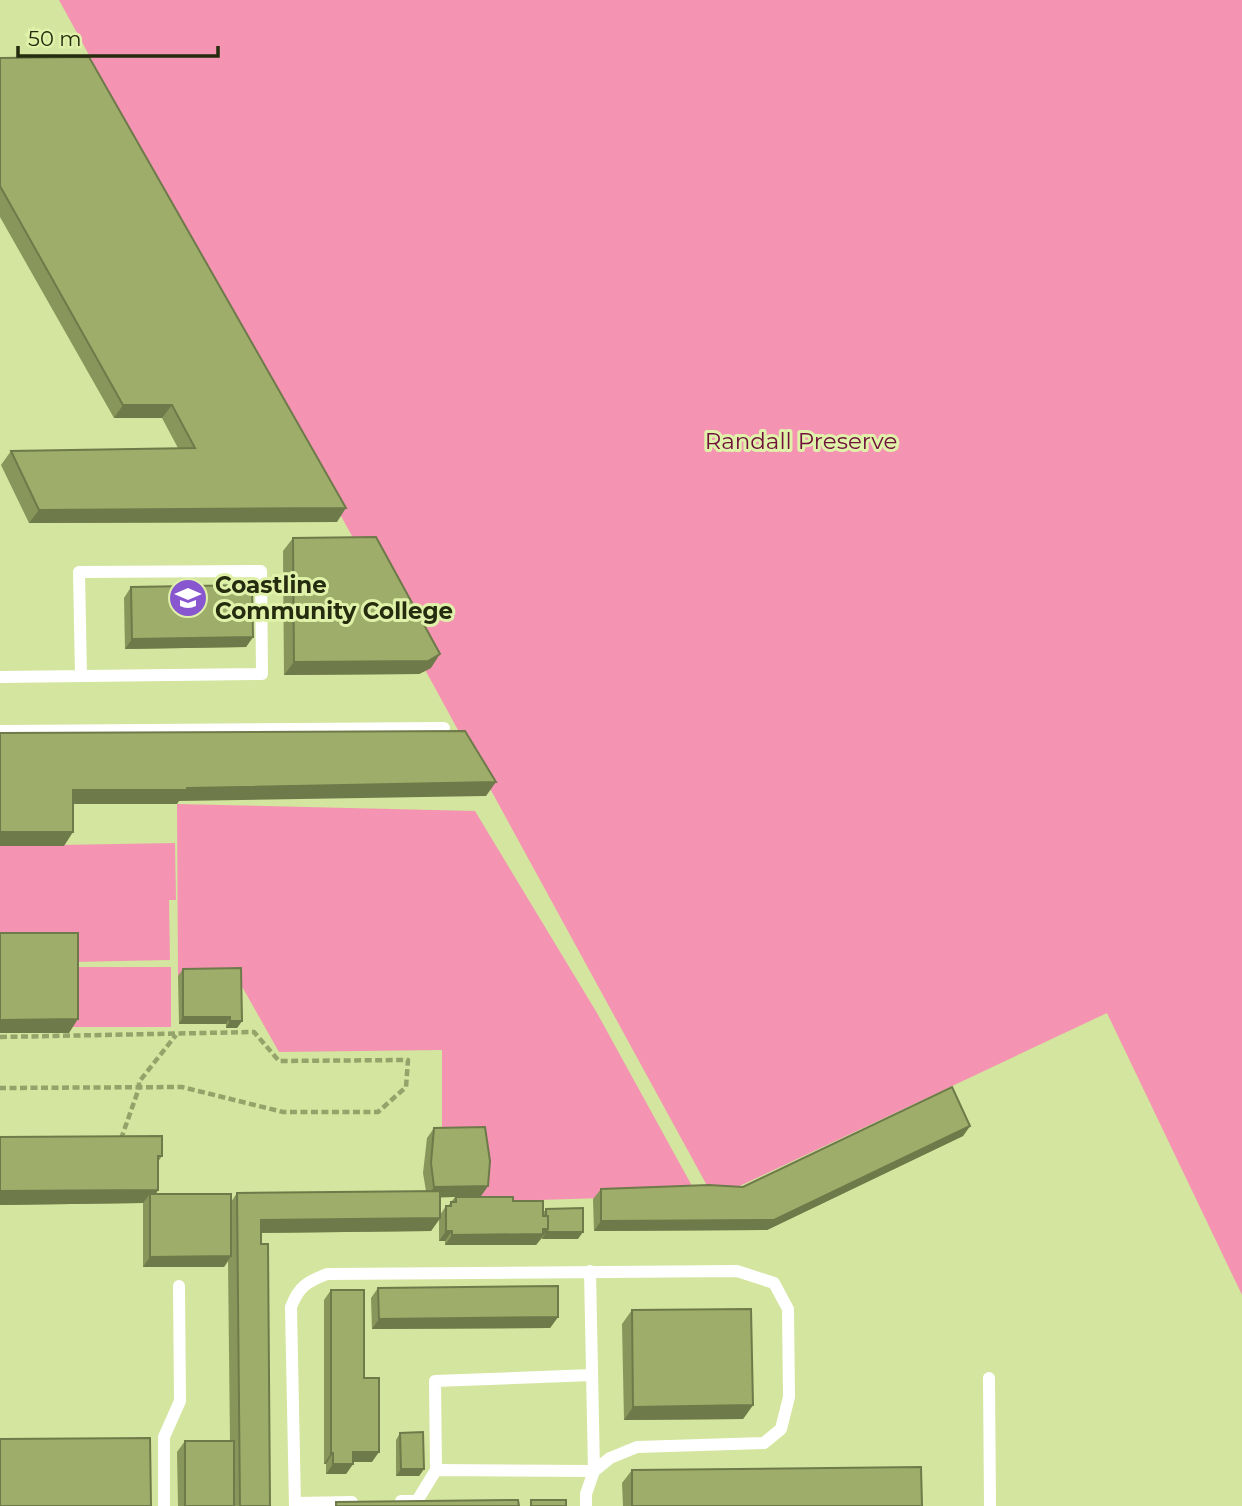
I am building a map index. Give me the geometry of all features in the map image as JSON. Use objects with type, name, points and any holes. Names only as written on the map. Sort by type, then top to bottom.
[{"type":"lane","points":[[0,677],[262,674],[261,571],[79,572],[81,676]]},
{"type":"lane","points":[[0,731],[444,728]]},
{"type":"lane","points":[[363,1502],[295,1505],[291,1307],[296,1294],[310,1281],[327,1274],[737,1271],[774,1283],[789,1309],[789,1396],[781,1429],[764,1443],[637,1447],[610,1458],[594,1471],[436,1470]]},
{"type":"lane","points":[[586,1506],[586,1494],[594,1471],[590,1272]]},
{"type":"lane","points":[[164,1506],[164,1437],[180,1401],[179,1286]]},
{"type":"lane","points":[[390,1502],[417,1501],[436,1470],[435,1381],[592,1375]]},
{"type":"lane","points":[[989,1378],[990,1506]]},
{"type":"path","points":[[0,1037],[254,1032],[279,1061],[408,1060],[406,1087],[378,1112],[283,1112],[182,1087],[0,1088]]},
{"type":"path","points":[[119,1145],[139,1082],[177,1034]]},
{"type":"green space","name":"Randall Preserve","points":[[59,0],[1242,0],[1242,1295],[1107,1013],[731,1190],[710,1191]]},
{"type":"green space","points":[[177,804],[475,811],[597,1013],[697,1195],[479,1202],[478,1137],[442,1138],[442,1050],[279,1052],[236,976],[178,976]]},
{"type":"green space","points":[[175,843],[176,900],[169,900],[170,960],[73,962],[0,947],[0,846]]},
{"type":"green space","points":[[72,967],[171,967],[171,1027],[72,1027]]},
{"type":"building","points":[[89,57],[346,508],[39,510],[11,451],[195,448],[172,405],[123,405],[0,186],[0,58]]},
{"type":"building","points":[[376,537],[440,654],[428,661],[294,662],[293,538]]},
{"type":"building","points":[[252,585],[253,637],[132,639],[131,587]]},
{"type":"building","points":[[465,731],[496,782],[187,790],[73,790],[73,832],[0,832],[0,733]]},
{"type":"building","points":[[0,933],[78,933],[78,1019],[0,1020]]},
{"type":"building","points":[[241,968],[242,1021],[230,1021],[230,1017],[183,1017],[183,969]]},
{"type":"building","points":[[952,1087],[970,1126],[774,1220],[601,1221],[601,1189],[709,1185],[743,1187]]},
{"type":"building","points":[[485,1127],[490,1161],[488,1186],[434,1187],[431,1163],[434,1128]]},
{"type":"building","points":[[162,1136],[162,1156],[158,1156],[158,1190],[0,1191],[0,1137]]},
{"type":"building","points":[[440,1191],[440,1218],[261,1220],[261,1244],[268,1244],[270,1506],[240,1506],[237,1193]]},
{"type":"building","points":[[150,1194],[231,1194],[231,1256],[150,1257]]},
{"type":"building","points":[[456,1197],[513,1197],[513,1201],[543,1201],[543,1216],[548,1216],[548,1229],[543,1229],[543,1234],[452,1235],[452,1231],[446,1231],[446,1206],[456,1202]]},
{"type":"building","points":[[583,1208],[583,1232],[546,1232],[546,1209]]},
{"type":"building","points":[[558,1286],[558,1317],[379,1319],[378,1288]]},
{"type":"building","points":[[331,1290],[364,1290],[364,1378],[379,1378],[379,1452],[353,1452],[353,1464],[333,1464],[331,1453]]},
{"type":"building","points":[[751,1309],[753,1405],[633,1407],[632,1310]]},
{"type":"building","points":[[423,1432],[424,1469],[401,1469],[400,1433]]},
{"type":"building","points":[[150,1438],[151,1506],[0,1506],[0,1439]]},
{"type":"building","points":[[185,1441],[234,1441],[234,1506],[185,1506]]},
{"type":"building","points":[[921,1467],[922,1506],[632,1506],[632,1470]]},
{"type":"building","points":[[518,1500],[519,1506],[336,1506],[336,1502]]},
{"type":"building","points":[[531,1500],[566,1500],[566,1506],[531,1506]]},
{"type":"place","name":"Coastline Community College","points":[[188,598]]}]
